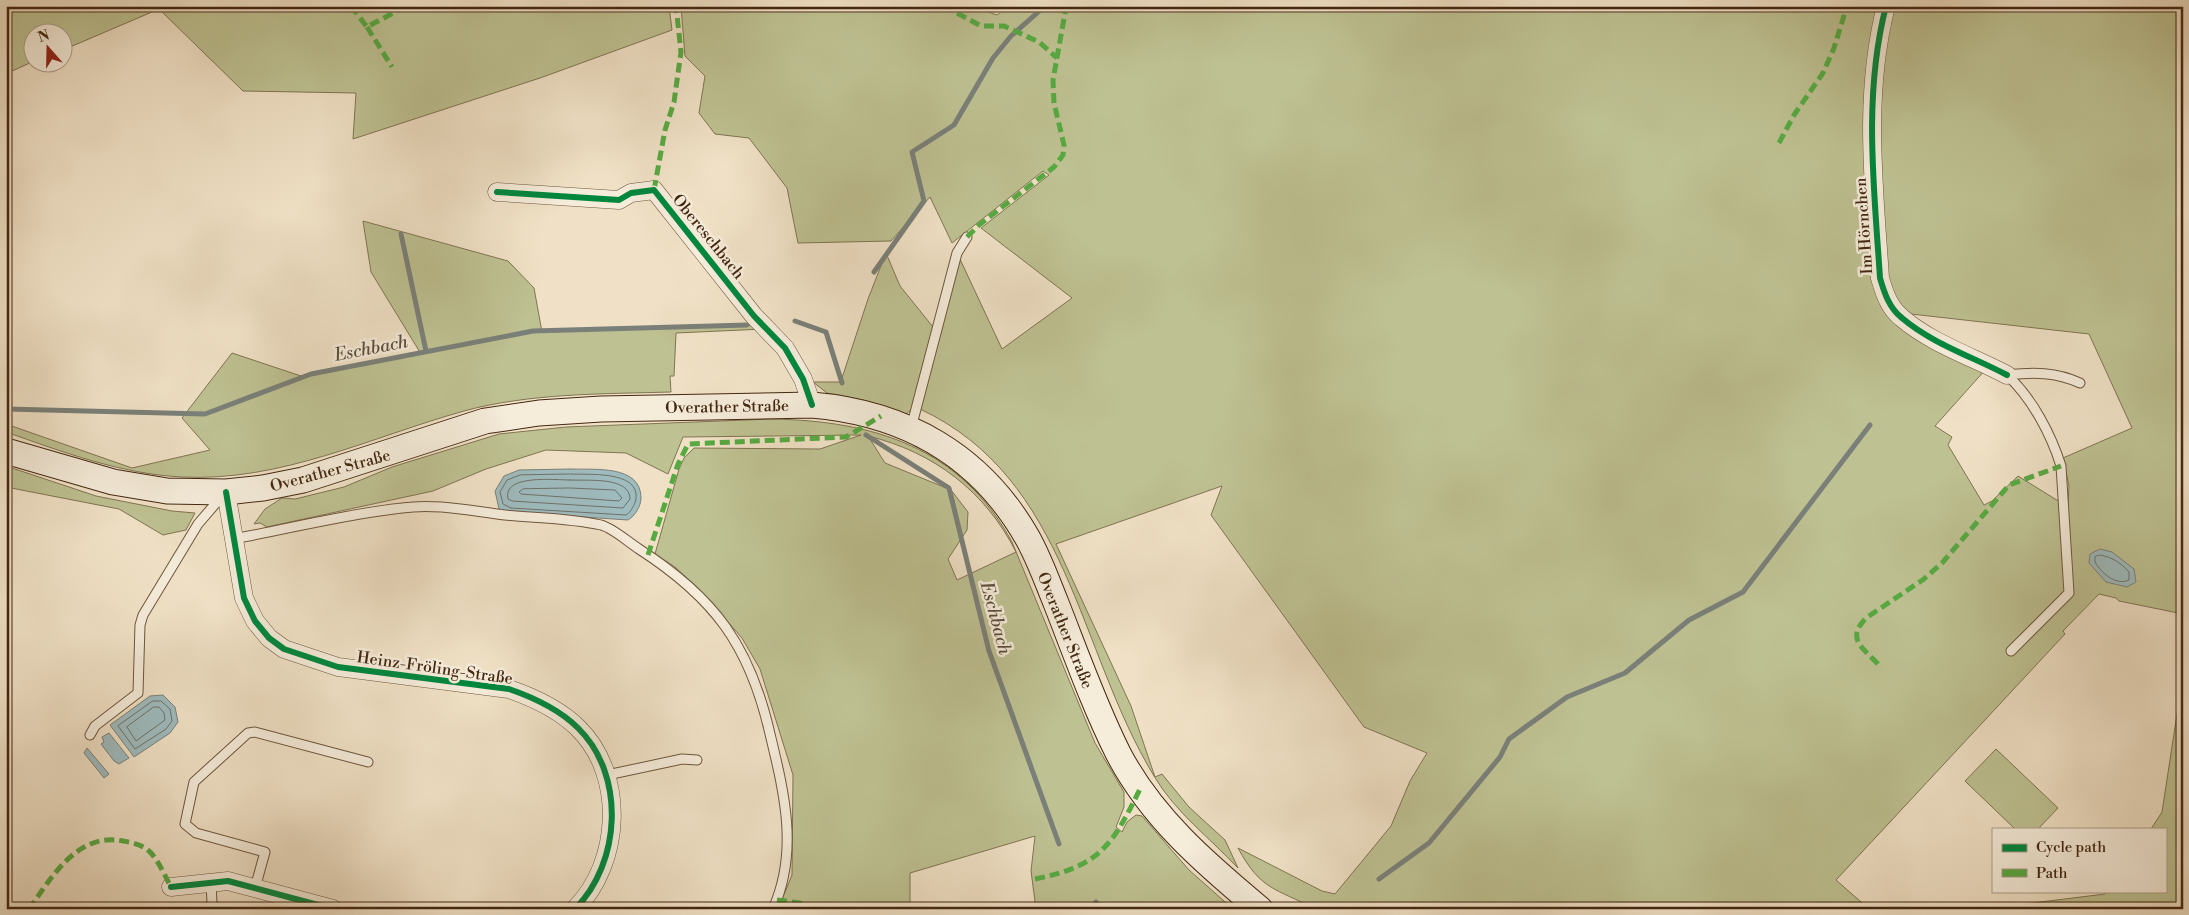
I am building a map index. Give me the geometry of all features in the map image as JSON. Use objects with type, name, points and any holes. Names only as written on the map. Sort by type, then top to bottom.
[{"type":"main road","name":"Overather Straße","points":[[6,451],[113,482],[167,491],[226,492],[263,488],[303,480],[485,421],[539,413],[601,409],[812,405],[845,408],[881,416],[911,428],[949,450],[992,488],[1016,519],[1038,559],[1096,707],[1132,776],[1168,826],[1224,879],[1260,909]]},
{"type":"street","name":"Im Hörnchen","points":[[1886,6],[1880,33],[1872,97],[1871,141],[1880,278],[1885,294],[1901,318],[1922,332],[2007,375]]},
{"type":"street","name":"Obereschbach","points":[[497,192],[619,200],[631,193],[654,190],[754,316],[785,348],[803,379],[812,405]]},
{"type":"street","name":"Heinz-Fröling-Straße","points":[[226,492],[244,598],[255,621],[269,638],[284,649],[338,667],[509,689],[557,710],[579,729],[596,751],[607,775],[612,822],[607,853],[600,875],[588,896],[576,909]]},
{"type":"street","points":[[171,887],[228,881],[333,909]]},
{"type":"lane","points":[[911,428],[956,253],[967,237]]},
{"type":"lane","points":[[2007,375],[2031,372],[2051,374],[2080,384]]},
{"type":"lane","points":[[2007,375],[2017,384],[2034,410],[2056,451],[2061,466],[2069,593],[2011,651]]},
{"type":"lane","points":[[90,735],[95,726],[138,693],[140,625],[143,615],[198,524],[226,492]]},
{"type":"lane","points":[[234,539],[402,508],[432,506],[603,525],[665,566],[700,597],[731,633],[751,670],[759,691],[785,799],[789,829],[785,868],[773,909]]},
{"type":"lane","points":[[255,888],[265,852],[196,833],[185,824],[194,782],[248,733],[255,732],[368,762]]},
{"type":"lane","points":[[607,775],[682,759],[697,760]]},
{"type":"lane","points":[[211,883],[212,903],[216,909]]},
{"type":"green space","points":[[6,6],[669,6],[672,30],[540,78],[353,139],[356,93],[243,91],[159,9],[72,46],[72,22],[22,22],[22,67],[10,72],[6,82]]},
{"type":"green space","points":[[681,6],[971,6],[997,15],[1008,6],[1879,6],[1866,111],[1866,159],[1876,279],[1880,291],[1899,321],[1986,369],[1935,426],[1952,437],[1948,445],[1984,505],[1992,501],[2018,476],[2068,507],[2069,486],[2063,458],[2132,428],[2089,334],[1902,313],[1890,290],[1884,266],[1877,136],[1879,84],[1886,32],[1893,6],[2183,6],[2183,614],[2119,601],[2116,598],[2099,594],[2063,631],[2065,634],[1836,880],[1869,909],[1315,909],[1270,887],[1262,881],[1246,862],[1238,848],[1322,891],[1335,894],[1391,826],[1410,781],[1427,753],[1364,727],[1211,515],[1222,486],[1056,544],[1131,706],[1155,777],[1162,774],[1189,807],[1225,840],[1238,868],[1182,813],[1154,776],[1128,727],[1064,571],[1039,522],[1009,478],[970,440],[920,409],[959,257],[1002,349],[1072,298],[981,228],[1049,175],[1043,171],[952,243],[930,197],[891,241],[798,243],[787,188],[749,138],[715,134],[699,113],[705,76],[685,56]]},
{"type":"green space","points":[[363,221],[508,261],[534,288],[542,332],[761,325],[764,329],[676,333],[674,376],[670,376],[671,392],[593,394],[489,405],[464,411],[325,456],[255,472],[219,477],[182,477],[137,472],[92,461],[6,432],[6,424],[132,468],[210,450],[182,418],[232,353],[301,376],[421,354],[371,272]]},
{"type":"green space","points":[[886,253],[900,286],[933,327],[912,409],[906,414],[863,400],[827,393],[813,382],[844,382],[842,378],[868,299]]},
{"type":"green space","points":[[772,419],[809,421],[845,426],[879,434],[911,446],[940,462],[967,483],[991,510],[1012,542],[1095,743],[1124,792],[1124,807],[1116,827],[1122,832],[1127,822],[1136,815],[1142,816],[1189,870],[1233,909],[1036,909],[1031,871],[1035,836],[910,873],[910,909],[778,909],[792,875],[793,775],[760,669],[742,638],[700,590],[675,567],[655,554],[679,469],[684,458],[694,448],[820,449],[861,435],[683,437],[668,474],[626,453],[546,450],[486,469],[433,491],[267,527],[260,523],[254,524],[265,509],[282,498],[295,499],[344,487],[392,467],[499,434],[566,427]],"holes":[[[868,436],[915,452],[956,478],[989,511],[1004,530],[1016,552],[957,580],[948,559],[967,530],[968,512],[951,490],[885,463]]]},
{"type":"green space","points":[[6,466],[96,496],[172,511],[195,513],[186,530],[163,535],[119,509],[6,487]]},
{"type":"green space","points":[[2183,675],[2183,909],[1984,909],[2105,894],[2106,892],[2166,892],[2166,828],[2152,828],[2162,812]]},
{"type":"green space","points":[[1996,749],[2058,808],[2039,828],[2014,828],[1965,781]]},
{"type":"water","points":[[570,469],[614,471],[625,474],[633,479],[639,487],[641,498],[637,511],[628,520],[510,512],[499,509],[495,491],[504,476],[519,470]]},
{"type":"water","points":[[2100,549],[2112,552],[2134,569],[2136,582],[2127,587],[2106,582],[2089,563],[2090,554]]},
{"type":"water","points":[[163,695],[175,707],[178,722],[170,733],[134,757],[110,725],[150,696]]},
{"type":"water","points":[[109,733],[129,758],[119,764],[114,761],[101,744],[104,742],[102,737]]},
{"type":"water","points":[[87,748],[109,774],[104,778],[84,753]]},
{"type":"waterway","points":[[874,272],[924,201],[912,152],[954,125],[993,58],[1011,36],[1045,6]]},
{"type":"waterway","points":[[401,234],[426,351]]},
{"type":"waterway","name":"Eschbach","points":[[795,321],[826,332],[842,383]]},
{"type":"waterway","name":"Eschbach","points":[[6,409],[205,414],[311,374],[533,331],[747,325]]},
{"type":"waterway","points":[[1379,879],[1429,843],[1500,757],[1509,739],[1567,697],[1625,673],[1689,620],[1743,592],[1870,425]]},
{"type":"waterway","name":"Eschbach","points":[[866,435],[949,488],[989,651],[1059,844]]},
{"type":"waterway","name":"Eschbach","points":[[1096,902],[1100,909]]},
{"type":"marked path","points":[[351,6],[367,27],[406,6]]},
{"type":"marked path","points":[[654,190],[665,130],[674,102],[681,52],[676,6]]},
{"type":"marked path","points":[[944,6],[981,26],[1004,26],[1039,42],[1057,58]]},
{"type":"marked path","points":[[967,237],[979,225],[1054,167],[1063,155],[1064,145],[1054,103],[1053,80],[1065,13],[1062,8],[1054,6]]},
{"type":"marked path","points":[[1779,143],[1794,115],[1823,73],[1834,48],[1847,6]]},
{"type":"marked path","points":[[367,27],[392,67]]},
{"type":"marked path","points":[[648,555],[678,464],[688,444],[846,437],[881,416]]},
{"type":"marked path","points":[[1878,664],[1858,642],[1857,632],[1866,618],[1924,579],[1942,563],[2009,485],[2061,466]]},
{"type":"marked path","points":[[1035,879],[1057,874],[1075,867],[1089,860],[1101,850],[1112,839],[1121,825],[1140,789]]},
{"type":"marked path","points":[[29,909],[67,860],[79,850],[92,843],[107,840],[123,841],[142,846],[148,850],[157,861],[171,887]]},
{"type":"marked path","points":[[777,900],[800,903],[809,909]]},
{"type":"cycle path","points":[[1886,6],[1879,40],[1872,108],[1875,210],[1880,278],[1883,289],[1897,314],[1913,327],[1939,342],[2007,375]]},
{"type":"cycle path","points":[[497,192],[619,200],[631,193],[654,190],[754,316],[785,348],[803,379],[812,405]]},
{"type":"cycle path","points":[[226,492],[244,598],[255,621],[269,638],[284,649],[338,667],[509,689],[528,696],[563,715],[578,728],[594,747],[604,770],[610,794],[612,819],[609,844],[602,868],[590,890],[575,909]]},
{"type":"cycle path","points":[[171,887],[228,881],[333,909]]}]
